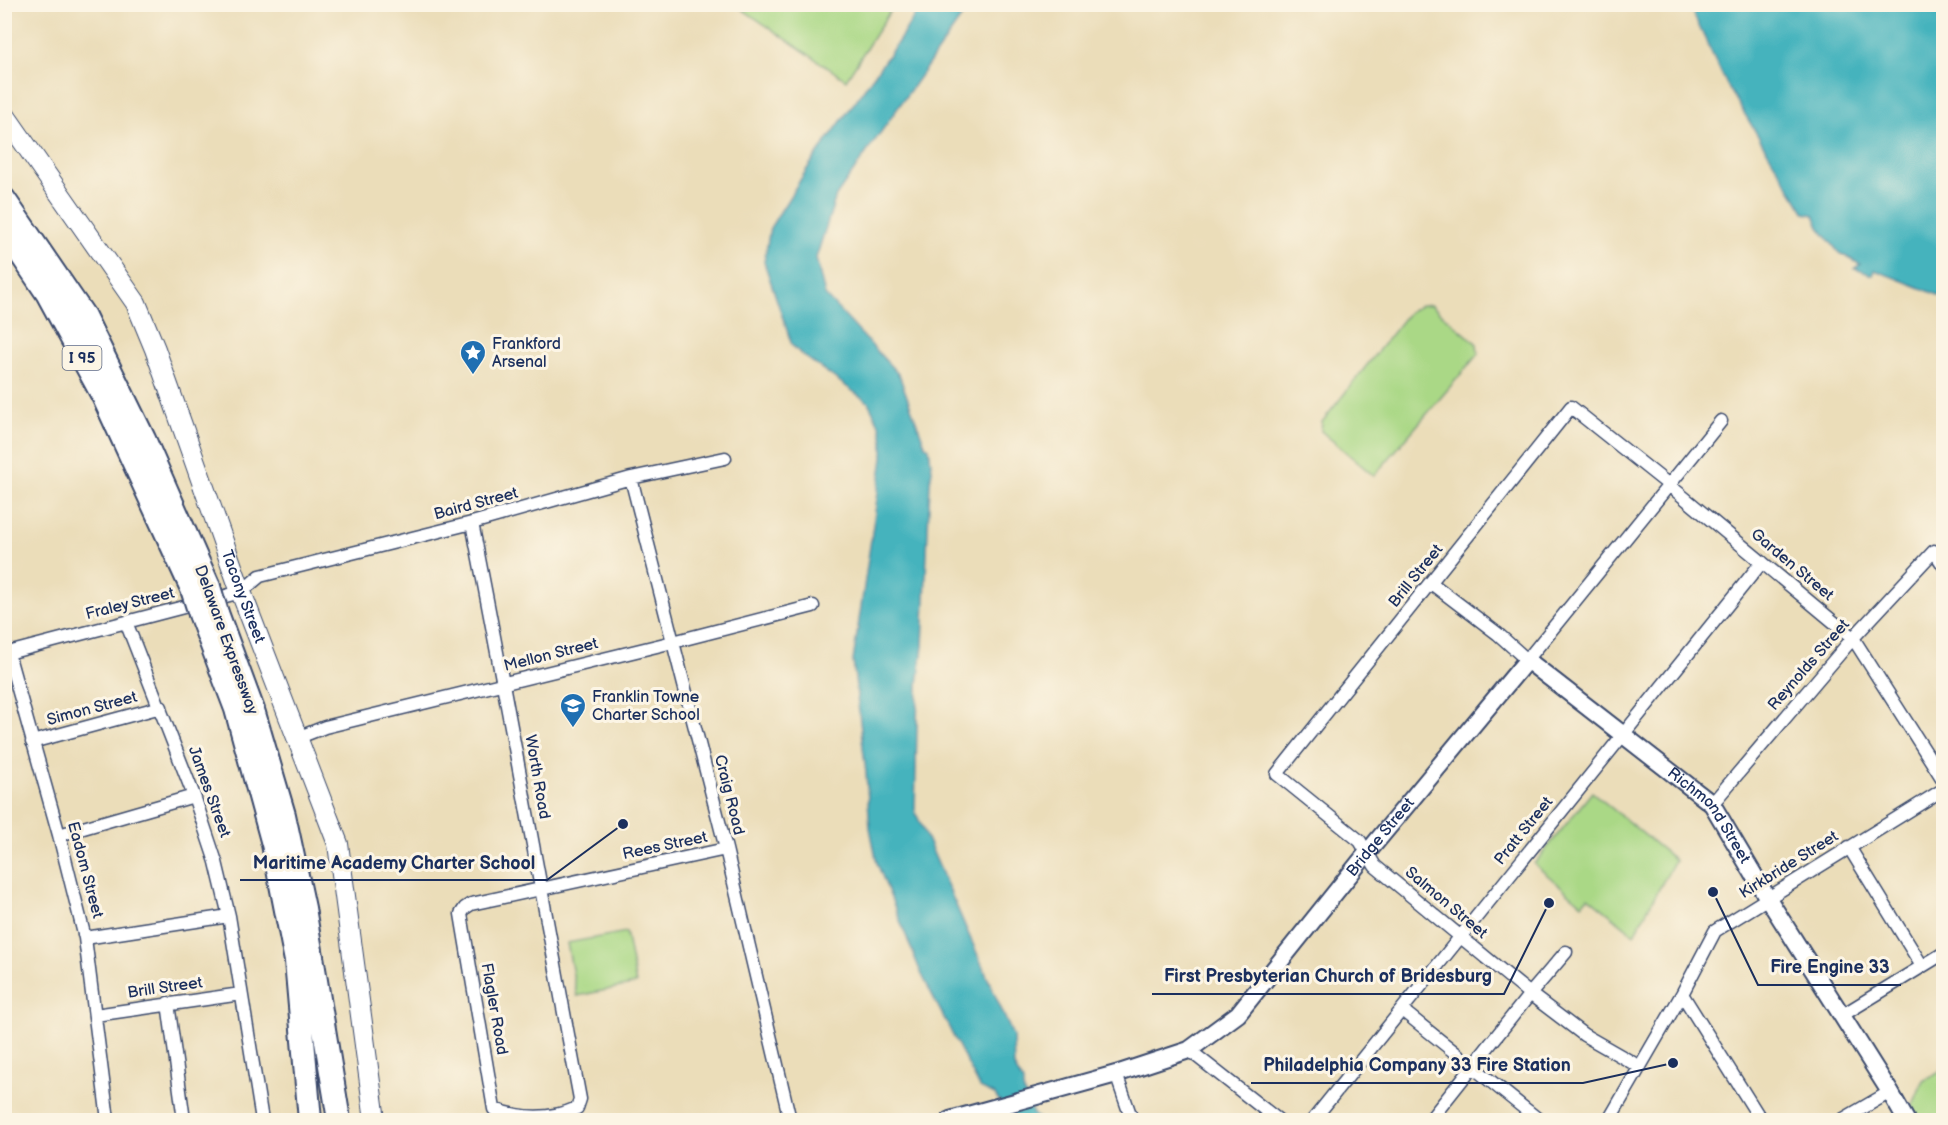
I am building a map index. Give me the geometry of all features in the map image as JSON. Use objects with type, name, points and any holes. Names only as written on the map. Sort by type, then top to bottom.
[{"type":"highway","name":"Delaware Expressway","points":[[4,199],[84,316],[144,439],[209,613],[273,844],[296,962],[310,1120]]},
{"type":"highway","name":"Delaware Expressway","points":[[4,229],[47,293],[200,588]]},
{"type":"highway","name":"Delaware Expressway","points":[[209,613],[253,710],[284,815],[304,908],[338,1115]]},
{"type":"main road","name":"Tacony Street","points":[[4,114],[103,254],[140,312],[241,592],[338,844],[375,1120]]},
{"type":"main road","name":"Richmond Street","points":[[1527,660],[1712,804],[1906,1120]]},
{"type":"main road","name":"Bridge Street","points":[[953,1120],[1116,1074],[1189,1050],[1238,1014],[1367,853],[1527,660]]},
{"type":"street","name":"Brill Street","points":[[1279,770],[1571,407],[1577,412]]},
{"type":"street","name":"Garden Street","points":[[1577,412],[1669,485],[1853,638],[1944,781]]},
{"type":"street","name":"Bridge Street","points":[[1527,660],[1721,421]]},
{"type":"street","name":"Baird Street","points":[[241,592],[260,576],[472,523],[632,478],[725,458]]},
{"type":"street","name":"Craig Road","points":[[632,478],[726,849],[790,1120]]},
{"type":"street","name":"Worth Road","points":[[472,523],[504,683],[580,1099],[577,1108]]},
{"type":"street","name":"Reynolds Street","points":[[1712,804],[1853,638],[1934,551],[1944,566]]},
{"type":"street","name":"Pratt Street","points":[[1313,1120],[1762,562]]},
{"type":"street","name":"Richmond Street","points":[[1431,583],[1498,634],[1527,660]]},
{"type":"street","name":"Fraley Street","points":[[27,648],[241,592]]},
{"type":"street","name":"Mellon Street","points":[[297,738],[325,727],[813,606]]},
{"type":"street","name":"James Street","points":[[126,622],[194,796],[216,862],[229,916],[262,1120]]},
{"type":"street","name":"Eadom Street","points":[[27,648],[8,652],[85,938],[108,1120]]},
{"type":"street","name":"Simon Street","points":[[32,742],[160,707]]},
{"type":"street","name":"Salmon Street","points":[[1279,770],[1277,774],[1360,841],[1375,866],[1530,994],[1584,1035],[1640,1067]]},
{"type":"street","name":"Kirkbride Street","points":[[1610,1120],[1715,931],[1944,789]]},
{"type":"street","points":[[59,835],[194,796]]},
{"type":"street","points":[[1849,847],[1922,966]]},
{"type":"street","name":"Rees Street","points":[[540,889],[726,849]]},
{"type":"street","name":"Flagler Road","points":[[540,889],[471,904],[461,914],[495,1109],[510,1115],[526,1117],[563,1115],[577,1108]]},
{"type":"street","points":[[85,938],[229,916]]},
{"type":"street","points":[[1430,1120],[1566,952]]},
{"type":"street","points":[[1841,1016],[1944,953]]},
{"type":"street","name":"Brill Street","points":[[95,1015],[241,994]]},
{"type":"street","points":[[1682,994],[1761,1120]]},
{"type":"street","points":[[168,1003],[184,1120]]},
{"type":"street","points":[[1402,1010],[1539,1120]]},
{"type":"street","points":[[1189,1050],[1278,1120]]},
{"type":"street","points":[[1116,1074],[1132,1120]]},
{"type":"street","points":[[1842,1120],[1890,1092]]},
{"type":"green space","points":[[894,4],[846,80],[736,5]]},
{"type":"green space","points":[[1421,305],[1431,305],[1477,344],[1478,354],[1374,476],[1321,431],[1322,422],[1408,313]]},
{"type":"green space","points":[[1592,792],[1675,860],[1634,934],[1588,897],[1582,904],[1534,864]]},
{"type":"green space","points":[[626,932],[636,984],[577,996],[567,943]]},
{"type":"green space","points":[[1943,1069],[1943,1120],[1920,1120],[1912,1107],[1923,1081]]},
{"type":"water","points":[[921,5],[970,5],[836,196],[816,258],[825,295],[899,375],[925,445],[929,448],[932,470],[923,646],[918,684],[915,811],[1013,1036],[1014,1067],[1023,1082],[1023,1089],[1033,1114],[1040,1120],[1011,1120],[995,1095],[980,1088],[921,973],[877,863],[870,828],[853,661],[883,458],[883,440],[880,426],[868,402],[801,354],[792,345],[764,262],[770,228],[809,166],[900,39]]},
{"type":"water","points":[[1689,5],[1943,5],[1943,297],[1875,270],[1873,275],[1855,269],[1860,264],[1839,253],[1819,227],[1814,215],[1805,213],[1727,85]]},
{"type":"place","name":"Frankford Arsenal","points":[[473,376]]},
{"type":"place","name":"Franklin Towne Charter School","points":[[573,729]]},
{"type":"place","name":"Maritime Academy Charter School","points":[[623,824]]},
{"type":"place","name":"Fire Engine 33","points":[[1713,892]]},
{"type":"place","name":"First Presbyterian Church of Bridesburg","points":[[1549,903]]},
{"type":"place","name":"Philadelphia Company 33 Fire Station","points":[[1673,1063]]}]
